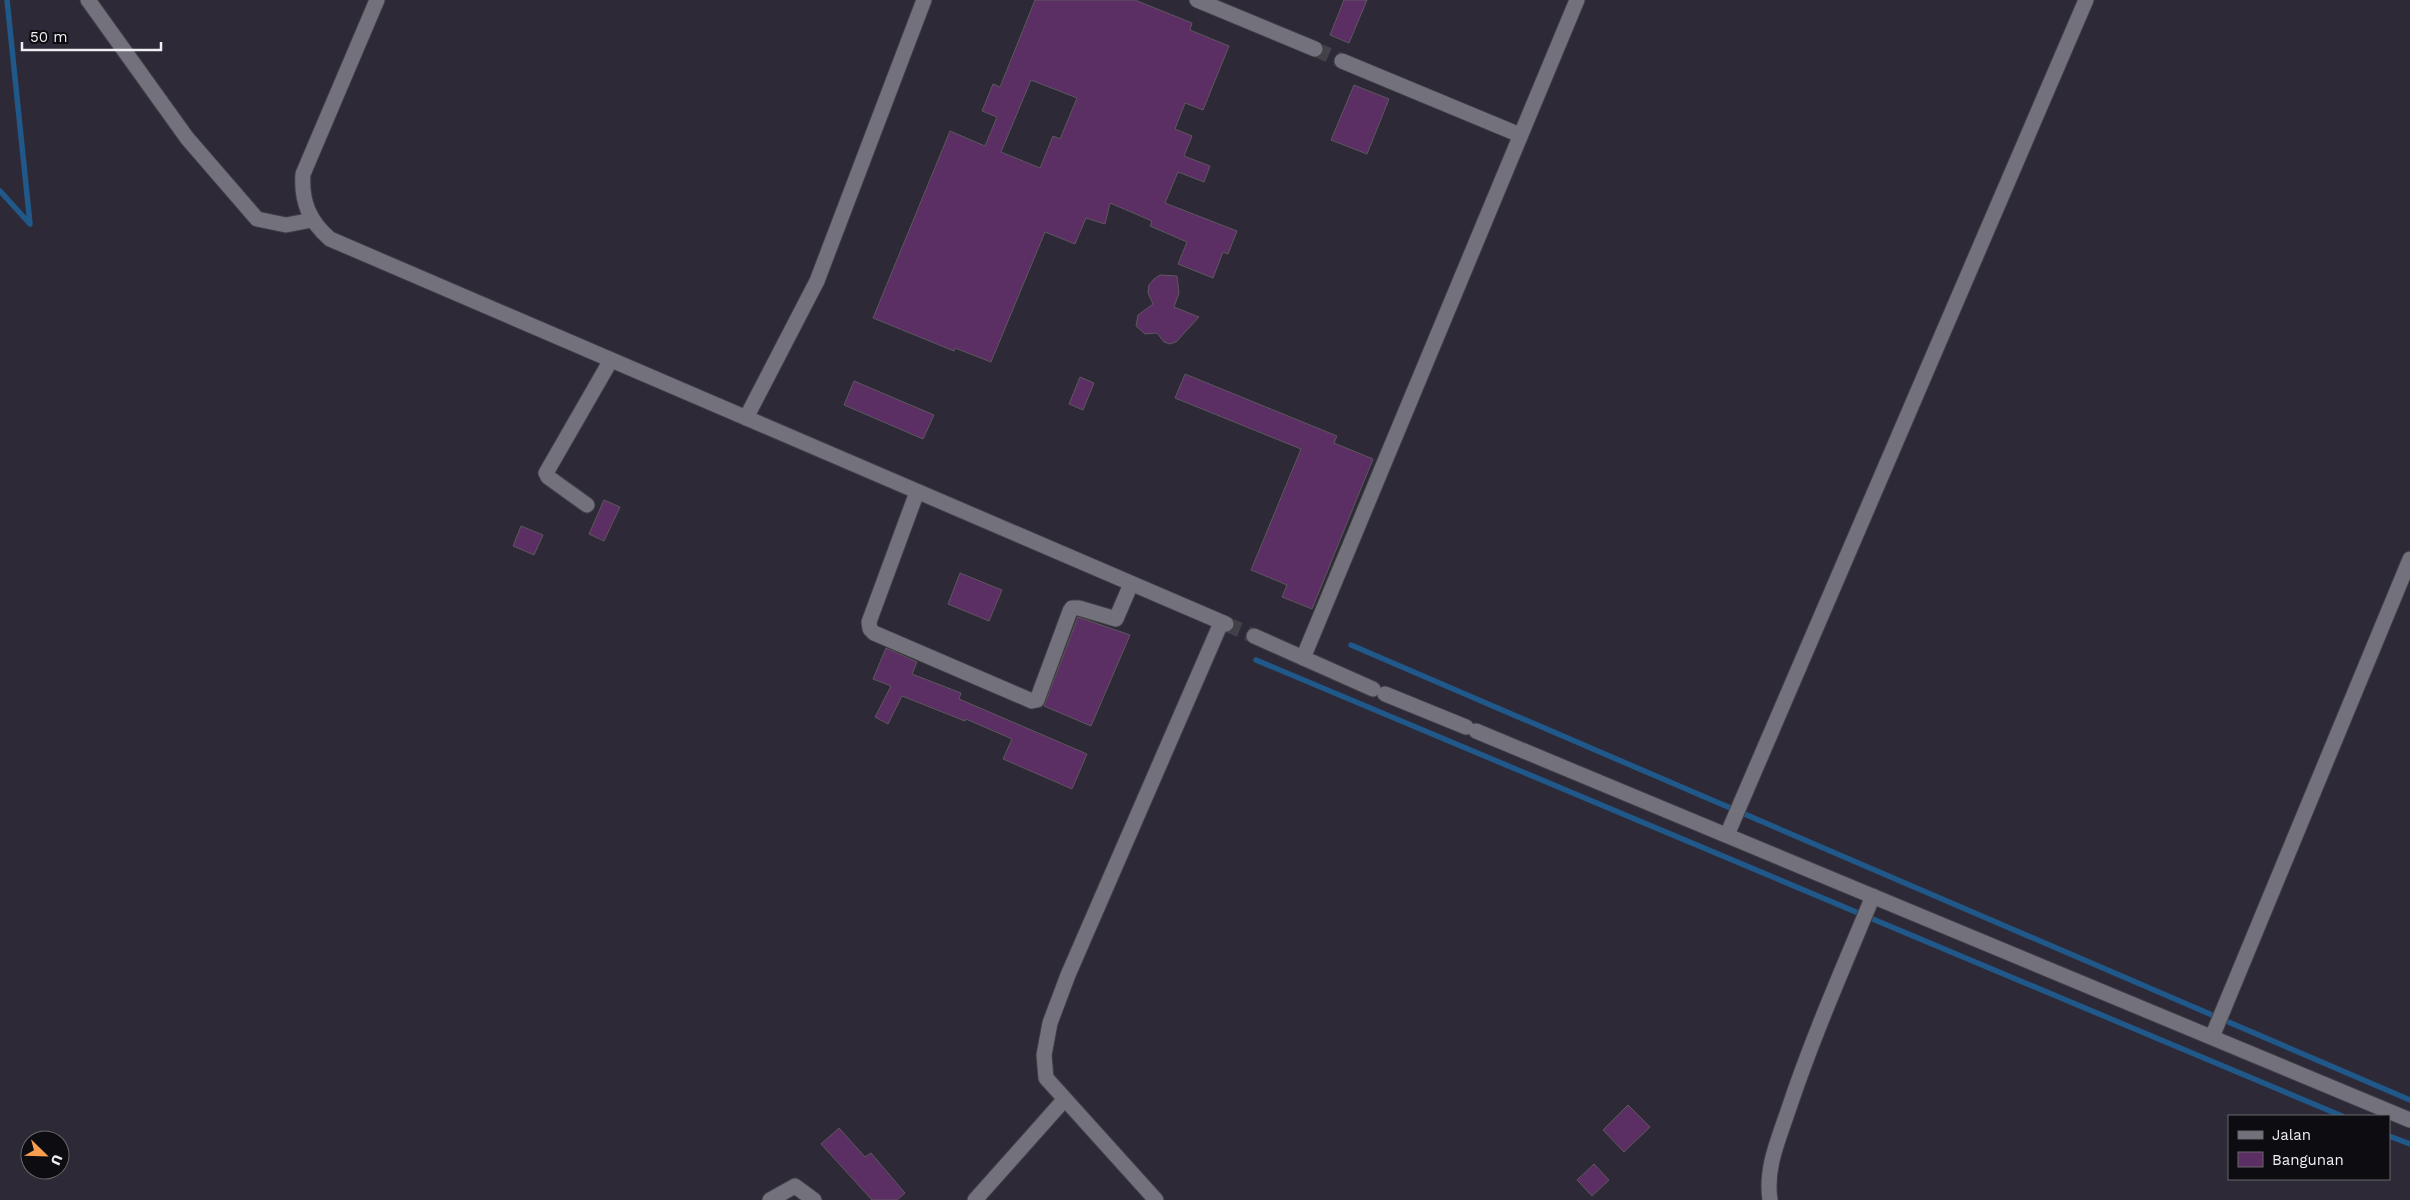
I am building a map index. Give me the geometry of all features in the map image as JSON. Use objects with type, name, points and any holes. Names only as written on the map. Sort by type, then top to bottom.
[{"type":"lane","points":[[88,0],[187,138],[257,218],[286,225],[312,220]]},
{"type":"lane","points":[[377,0],[303,174],[302,189],[305,206],[312,220],[330,239],[1224,624],[1068,975],[1050,1023],[1044,1055],[1046,1078],[1156,1200]]},
{"type":"lane","points":[[746,418],[817,281],[924,0]]},
{"type":"lane","points":[[1197,0],[1315,49]]},
{"type":"lane","points":[[1303,658],[1577,0]]},
{"type":"lane","points":[[1727,835],[2086,0]]},
{"type":"lane","points":[[1342,61],[1520,135]]},
{"type":"lane","points":[[587,505],[548,477],[546,473],[611,360]]},
{"type":"lane","points":[[917,492],[869,622],[870,629],[874,633],[1024,698],[1032,701],[1037,700],[1072,608],[1116,618],[1131,584]]},
{"type":"lane","points":[[2212,1037],[2410,559]]},
{"type":"lane","points":[[1254,636],[1379,691],[2410,1120]]},
{"type":"lane","points":[[1770,1200],[1768,1188],[1771,1161],[1810,1047],[1872,896]]},
{"type":"lane","points":[[975,1200],[1064,1100]]},
{"type":"lane","points":[[770,1200],[794,1186],[814,1200]]},
{"type":"shaded area","points":[[0,0],[2410,0],[2410,1200],[0,1200]]},
{"type":"building","points":[[1035,0],[1135,0],[1192,23],[1190,30],[1229,46],[1203,110],[1185,103],[1175,129],[1192,136],[1184,156],[1210,166],[1204,182],[1178,172],[1165,203],[1237,231],[1228,254],[1223,252],[1213,278],[1178,264],[1187,242],[1150,226],[1152,221],[1110,203],[1105,224],[1086,218],[1075,244],[1045,232],[991,362],[955,348],[954,351],[873,318],[950,131],[985,146],[997,117],[982,111],[993,84],[1000,87]],"holes":[[[1031,80],[1077,98],[1060,139],[1053,136],[1040,168],[1001,152]]]},
{"type":"building","points":[[1344,0],[1367,0],[1349,43],[1330,35]]},
{"type":"building","points":[[1354,85],[1389,99],[1367,154],[1331,140]]},
{"type":"building","points":[[1160,275],[1177,276],[1179,293],[1174,307],[1199,317],[1176,342],[1170,344],[1164,342],[1157,333],[1145,334],[1136,326],[1138,315],[1153,304],[1148,293],[1149,285]]},
{"type":"building","points":[[1185,374],[1337,436],[1334,443],[1373,459],[1312,609],[1282,597],[1287,585],[1251,570],[1301,449],[1175,398]]},
{"type":"building","points":[[1080,377],[1094,383],[1083,410],[1069,404]]},
{"type":"building","points":[[854,381],[934,415],[923,439],[844,405]]},
{"type":"building","points":[[604,500],[620,507],[604,541],[589,534]]},
{"type":"building","points":[[521,526],[543,535],[534,555],[513,546]]},
{"type":"building","points":[[960,573],[1002,590],[989,621],[948,604]]},
{"type":"building","points":[[1078,617],[1130,635],[1091,726],[1044,706]]},
{"type":"building","points":[[886,648],[917,662],[912,674],[961,693],[959,699],[1087,754],[1072,789],[1003,759],[1012,739],[966,719],[965,721],[902,696],[888,724],[875,717],[891,686],[873,679]]},
{"type":"building","points":[[1628,1105],[1650,1127],[1624,1152],[1603,1130]]},
{"type":"building","points":[[839,1128],[865,1157],[871,1153],[905,1193],[897,1200],[872,1200],[821,1144]]},
{"type":"building","points":[[1594,1164],[1609,1180],[1592,1196],[1577,1180]]},
{"type":"waterway","points":[[0,191],[30,224],[7,0]]},
{"type":"waterway","points":[[1351,645],[2410,1100]]},
{"type":"waterway","points":[[1256,660],[2340,1115]]},
{"type":"waterway","points":[[2390,1136],[2410,1144]]},
{"type":"tunnel","points":[[1315,49],[1342,61]]},
{"type":"tunnel","points":[[1226,624],[1254,636]]}]
